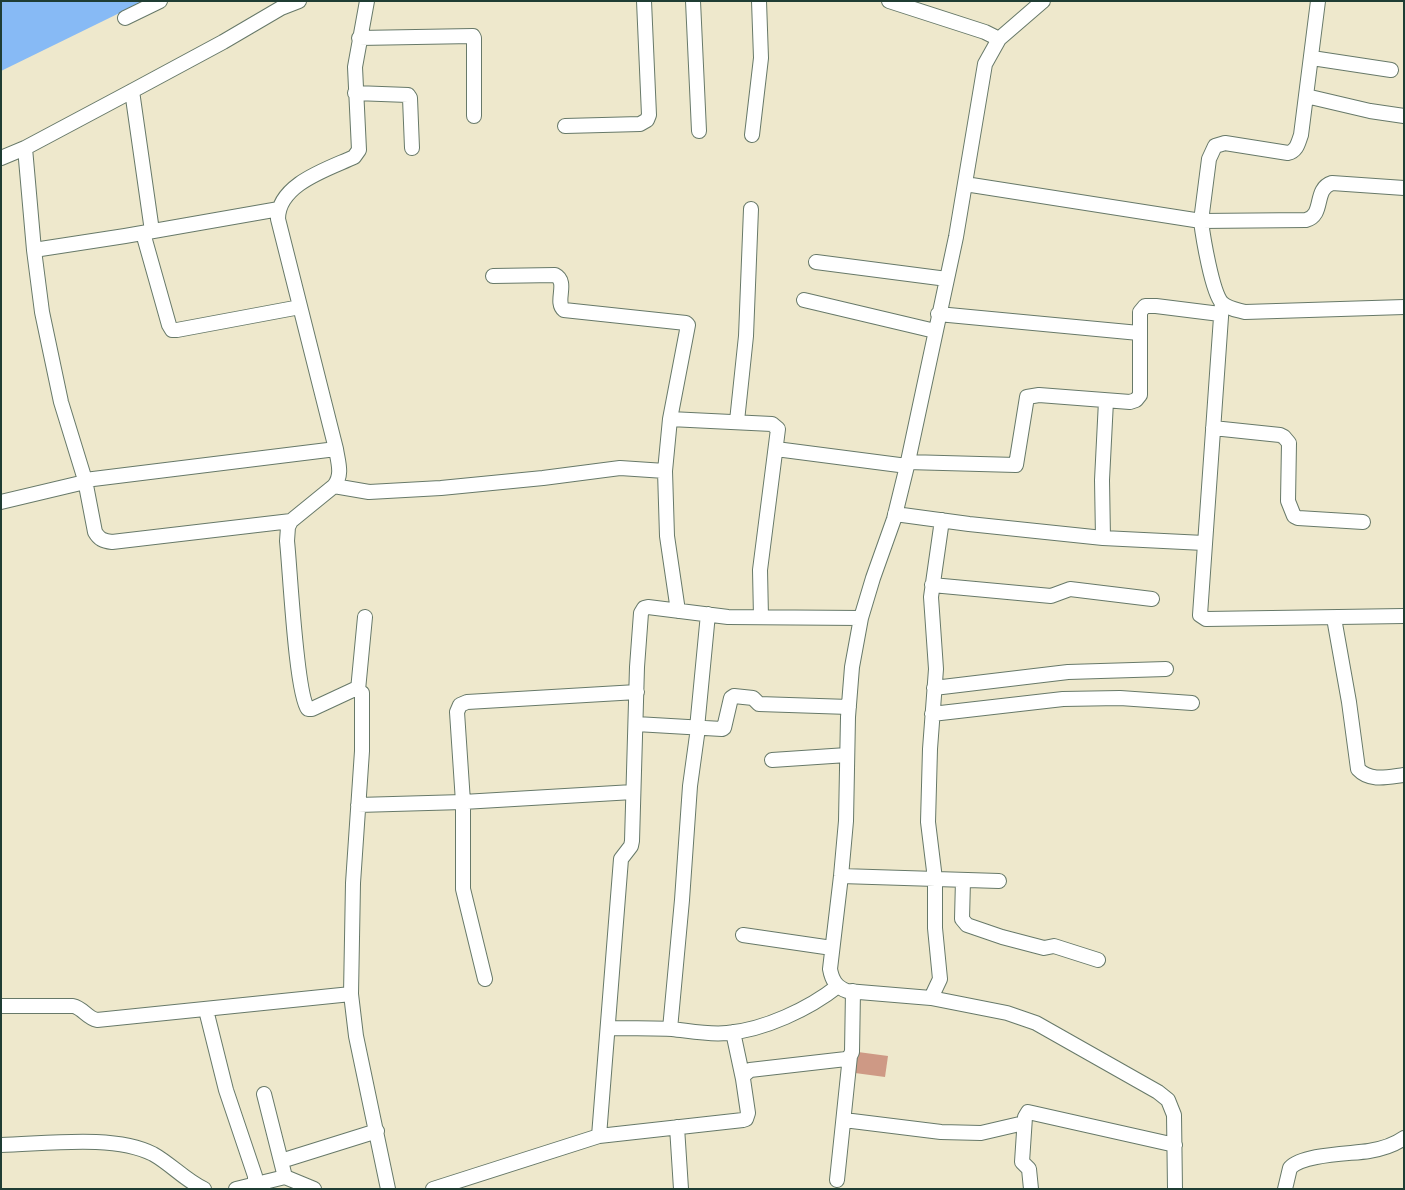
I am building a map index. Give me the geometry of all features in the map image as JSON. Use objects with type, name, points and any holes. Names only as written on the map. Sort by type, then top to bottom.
[{"type":"street","points":[[125,18],[160,1]]},
{"type":"street","points":[[25,148],[34,250],[42,312],[61,402],[85,481],[95,532],[98,538],[104,541],[112,542],[291,520],[334,486],[340,474],[336,449],[278,219],[279,209],[282,202],[299,183],[354,156],[358,152],[355,67],[358,38],[366,1]]},
{"type":"street","points":[[565,126],[640,124],[648,118],[644,1]]},
{"type":"street","points":[[693,1],[699,132]]},
{"type":"street","points":[[752,135],[760,72],[759,1]]},
{"type":"street","points":[[889,1],[985,32],[999,38]]},
{"type":"street","points":[[1042,1],[999,38],[984,64],[966,184],[907,464],[895,514],[860,618],[852,667],[847,755],[846,821],[830,969],[832,978],[838,986],[853,991],[931,998],[1021,1017],[1036,1023],[1158,1092],[1168,1100],[1174,1115],[1175,1189]]},
{"type":"street","points":[[1318,1],[1312,58],[1301,135],[1298,145],[1292,152],[1288,153],[1225,143],[1215,146],[1209,159],[1201,221],[1206,254],[1221,308],[1199,611],[1203,619],[1404,616]]},
{"type":"street","points":[[1,158],[25,148],[295,2]]},
{"type":"street","points":[[358,38],[473,36],[474,116]]},
{"type":"street","points":[[1312,58],[1391,70]]},
{"type":"street","points":[[132,91],[148,232],[169,325],[172,330],[300,307]]},
{"type":"street","points":[[355,93],[408,95],[410,98],[412,148]]},
{"type":"street","points":[[1306,96],[1370,111],[1404,116]]},
{"type":"street","points":[[966,184],[1201,221],[1306,220],[1313,218],[1316,214],[1322,191],[1326,185],[1332,183],[1404,188]]},
{"type":"street","points":[[34,250],[279,209]]},
{"type":"street","points":[[737,421],[746,336],[751,210]]},
{"type":"street","points":[[816,262],[947,279]]},
{"type":"street","points":[[493,276],[558,277],[561,283],[560,304],[564,310],[686,323],[688,327],[670,419],[665,471],[667,536],[678,610]]},
{"type":"street","points":[[804,300],[935,331]]},
{"type":"street","points":[[776,449],[907,464],[1016,465],[1027,397],[1039,395],[1130,402],[1138,398],[1140,394],[1140,312],[1148,305],[1221,308],[1256,313],[1404,308]]},
{"type":"street","points":[[938,314],[1139,333]]},
{"type":"street","points":[[1103,538],[1102,480],[1106,401]]},
{"type":"street","points":[[670,419],[737,421],[775,425],[779,432],[760,570],[761,617]]},
{"type":"street","points":[[1213,428],[1280,435],[1284,437],[1288,443],[1288,501],[1294,516],[1298,518],[1363,522]]},
{"type":"street","points":[[1,502],[85,481],[336,449]]},
{"type":"street","points":[[334,486],[356,490],[376,491],[441,488],[543,478],[620,468],[665,471]]},
{"type":"street","points":[[895,514],[1103,538],[1204,543]]},
{"type":"street","points":[[291,520],[287,533],[287,541],[299,678],[304,703],[308,709],[312,709],[358,690]]},
{"type":"street","points":[[931,998],[940,979],[935,928],[936,879],[928,822],[932,714],[936,669],[931,597],[942,520]]},
{"type":"street","points":[[932,585],[1051,596],[1070,589],[1152,599]]},
{"type":"street","points":[[599,1136],[621,859],[631,846],[632,841],[641,613],[644,608],[648,607],[708,614],[761,617],[860,618]]},
{"type":"street","points":[[670,1029],[682,900],[690,786],[698,728],[708,614]]},
{"type":"street","points":[[365,617],[358,690],[362,696],[362,751],[353,883],[351,994],[356,1036],[388,1189]]},
{"type":"street","points":[[1334,618],[1349,702],[1358,769],[1365,775],[1374,778],[1404,776]]},
{"type":"street","points":[[934,688],[1068,672],[1166,669]]},
{"type":"street","points":[[485,979],[463,889],[463,802],[457,712],[460,705],[467,702],[637,692]]},
{"type":"street","points":[[636,724],[724,729],[732,698],[734,696],[753,698],[759,704],[849,707]]},
{"type":"street","points":[[932,714],[1063,699],[1120,698],[1192,703]]},
{"type":"street","points":[[772,760],[847,755]]},
{"type":"street","points":[[358,805],[463,802],[633,792]]},
{"type":"street","points":[[841,876],[999,881]]},
{"type":"street","points":[[964,880],[962,919],[967,925],[1002,937],[1044,948],[1054,946],[1098,960]]},
{"type":"street","points":[[743,935],[832,948]]},
{"type":"street","points":[[608,1028],[670,1029],[721,1033],[733,1032],[795,1013],[811,1006],[838,986]]},
{"type":"street","points":[[837,1180],[850,1056],[852,1052],[853,991]]},
{"type":"street","points":[[1,1006],[73,1006],[77,1007],[92,1019],[97,1020],[351,994]]},
{"type":"street","points":[[206,1010],[226,1090],[252,1168],[255,1187]]},
{"type":"street","points":[[432,1189],[599,1136],[746,1119],[748,1113],[733,1032]]},
{"type":"street","points":[[742,1079],[747,1072],[753,1068],[846,1059],[850,1056]]},
{"type":"street","points":[[264,1094],[285,1177]]},
{"type":"street","points":[[1031,1189],[1029,1169],[1022,1162],[1024,1123],[1026,1114],[1030,1111],[1175,1145]]},
{"type":"street","points":[[844,1120],[941,1132],[985,1132],[1024,1123]]},
{"type":"street","points":[[677,1127],[681,1189]]},
{"type":"street","points":[[281,1161],[377,1131]]},
{"type":"street","points":[[1285,1189],[1290,1168],[1300,1161],[1370,1151],[1384,1147],[1404,1138]]},
{"type":"street","points":[[1,1145],[105,1142],[123,1144],[154,1155],[204,1189]]},
{"type":"street","points":[[236,1189],[255,1187],[285,1177],[314,1189]]},
{"type":"water","points":[[1,1],[144,1],[1,71]]},
{"type":"building","points":[[858,1052],[888,1056],[885,1077],[855,1073]]}]
